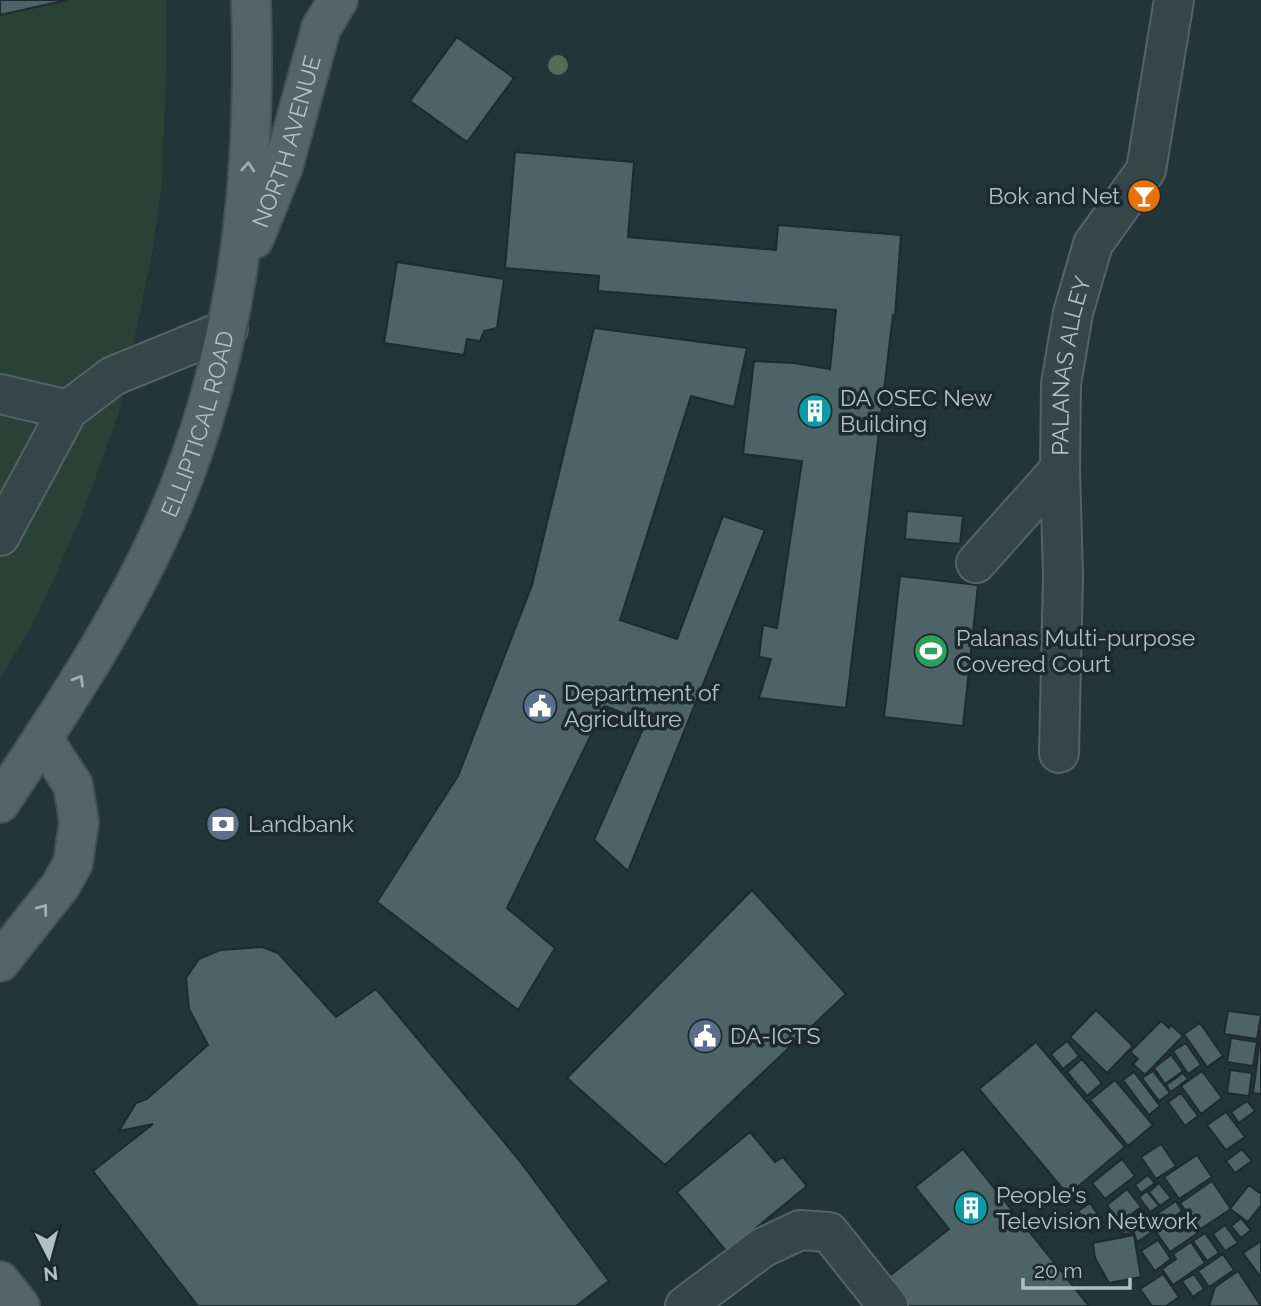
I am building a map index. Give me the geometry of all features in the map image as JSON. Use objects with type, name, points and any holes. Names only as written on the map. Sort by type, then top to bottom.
[{"type":"main road","name":"ELLIPTICAL ROAD","points":[[0,803],[114,623],[162,529],[200,431],[228,329],[237,283],[251,121],[251,0]]},
{"type":"main road","name":"NORTH AVENUE","points":[[237,283],[283,167],[321,28],[338,0]]},
{"type":"main road","points":[[0,962],[61,885],[73,863],[79,822],[73,785],[43,739]]},
{"type":"main road","points":[[0,1281],[20,1306]]},
{"type":"street","name":"PALANAS ALLEY","points":[[1059,753],[1063,576],[1061,384],[1073,313],[1093,244],[1146,170],[1174,0]]},
{"type":"street","points":[[0,536],[68,410],[113,376],[228,329]]},
{"type":"street","points":[[0,394],[68,410]]},
{"type":"street","points":[[976,563],[1060,468]]},
{"type":"street","points":[[685,1306],[726,1295],[762,1248],[800,1230],[829,1232],[888,1306]]},
{"type":"green space","points":[[0,0],[166,0],[166,73],[162,182],[152,254],[119,412],[85,507],[53,581],[29,631],[0,678]]},
{"type":"building","points":[[0,0],[67,0],[0,15]]},
{"type":"building","points":[[457,37],[514,78],[467,142],[410,101]]},
{"type":"building","name":"DA OSEC New Building","points":[[515,152],[634,162],[628,237],[776,250],[778,225],[901,235],[895,316],[893,315],[846,708],[759,698],[771,659],[759,657],[763,625],[777,628],[802,461],[743,454],[754,361],[794,363],[830,369],[836,310],[598,291],[599,276],[505,268]]},
{"type":"building","points":[[397,262],[504,279],[497,328],[484,331],[480,341],[467,339],[464,355],[384,343]]},
{"type":"building","points":[[594,328],[747,348],[734,407],[691,396],[620,620],[677,639],[723,516],[765,530],[628,871],[594,840],[646,722],[605,706],[507,908],[555,948],[518,1010],[377,902],[458,776],[532,585]]},
{"type":"building","points":[[907,511],[963,516],[960,544],[905,539]]},
{"type":"building","name":"Palanas Multi-purpose Covered Court","points":[[900,576],[978,585],[963,726],[884,717]]},
{"type":"building","name":"DA-ICTS","points":[[752,890],[846,994],[665,1165],[567,1078]]},
{"type":"building","points":[[262,947],[278,953],[336,1017],[376,989],[519,1160],[609,1281],[576,1306],[198,1306],[93,1171],[153,1124],[119,1131],[136,1103],[147,1099],[208,1045],[189,1009],[186,978],[199,959],[220,950]]},
{"type":"building","points":[[1096,1010],[1133,1046],[1107,1073],[1070,1037]]},
{"type":"building","points":[[1228,1011],[1261,1015],[1257,1039],[1224,1034]]},
{"type":"building","points":[[1161,1021],[1169,1028],[1171,1025],[1183,1036],[1145,1075],[1133,1064],[1138,1059],[1130,1052]]},
{"type":"building","points":[[1200,1023],[1223,1056],[1207,1067],[1184,1034]]},
{"type":"building","points":[[1261,1031],[1261,1094],[1253,1093]]},
{"type":"building","points":[[1231,1038],[1257,1042],[1253,1066],[1227,1062]]},
{"type":"building","points":[[1067,1041],[1079,1056],[1063,1069],[1051,1054]]},
{"type":"building","points":[[1036,1042],[1125,1147],[1068,1195],[979,1089]]},
{"type":"building","points":[[1186,1043],[1201,1065],[1188,1074],[1173,1051]]},
{"type":"building","points":[[1171,1055],[1183,1071],[1165,1084],[1154,1068]]},
{"type":"building","points":[[1082,1059],[1102,1083],[1087,1096],[1067,1072]]},
{"type":"building","points":[[1230,1070],[1252,1073],[1249,1096],[1227,1093]]},
{"type":"building","points":[[1153,1071],[1170,1093],[1159,1101],[1142,1078]]},
{"type":"building","points":[[1202,1071],[1222,1098],[1201,1114],[1181,1086]]},
{"type":"building","points":[[1134,1072],[1160,1106],[1149,1115],[1123,1080]]},
{"type":"building","points":[[1183,1073],[1188,1079],[1171,1092],[1166,1085]]},
{"type":"building","points":[[1115,1080],[1153,1125],[1128,1146],[1090,1100]]},
{"type":"building","points":[[1181,1093],[1198,1116],[1185,1126],[1168,1102]]},
{"type":"building","points":[[1247,1101],[1255,1111],[1239,1123],[1231,1112]]},
{"type":"building","points":[[1226,1112],[1245,1137],[1226,1150],[1207,1125]]},
{"type":"building","points":[[750,1132],[775,1162],[783,1157],[807,1186],[727,1252],[677,1192]]},
{"type":"building","points":[[1161,1144],[1176,1166],[1156,1179],[1141,1157]]},
{"type":"building","name":"People's Television Network","points":[[963,1149],[1089,1306],[903,1306],[883,1281],[949,1229],[915,1187]]},
{"type":"building","points":[[1242,1149],[1252,1161],[1235,1173],[1226,1161]]},
{"type":"building","points":[[1197,1155],[1212,1177],[1179,1199],[1164,1177]]},
{"type":"building","points":[[1122,1159],[1135,1176],[1105,1199],[1092,1183]]},
{"type":"building","points":[[1148,1175],[1155,1183],[1141,1193],[1135,1185]]},
{"type":"building","points":[[1212,1181],[1231,1209],[1199,1230],[1180,1203]]},
{"type":"building","points":[[1159,1183],[1171,1198],[1160,1206],[1149,1192]]},
{"type":"building","points":[[1249,1185],[1261,1194],[1261,1205],[1248,1222],[1230,1209]]},
{"type":"building","points":[[1127,1189],[1141,1207],[1120,1223],[1107,1205]]},
{"type":"building","points":[[1147,1191],[1159,1206],[1150,1212],[1139,1197]]},
{"type":"building","points":[[1176,1201],[1182,1211],[1158,1228],[1151,1218]]},
{"type":"building","points":[[1090,1203],[1105,1225],[1093,1233],[1078,1211]]},
{"type":"building","points":[[1184,1213],[1198,1233],[1170,1252],[1156,1232]]},
{"type":"building","points":[[1241,1218],[1251,1230],[1241,1238],[1231,1226]]},
{"type":"building","points":[[1150,1220],[1155,1230],[1137,1242],[1134,1233],[1122,1234],[1121,1224]]},
{"type":"building","points":[[1225,1225],[1238,1243],[1225,1251],[1213,1234]]},
{"type":"building","points":[[1205,1233],[1219,1253],[1207,1261],[1193,1241]]},
{"type":"building","points":[[1134,1235],[1141,1277],[1109,1283],[1095,1258],[1093,1243]]},
{"type":"building","points":[[1158,1240],[1171,1259],[1155,1271],[1141,1251]]},
{"type":"building","points":[[1261,1241],[1261,1274],[1259,1275],[1243,1253]]},
{"type":"building","points":[[1191,1242],[1205,1263],[1173,1285],[1162,1269],[1176,1259],[1173,1254]]},
{"type":"building","points":[[1223,1254],[1234,1270],[1209,1287],[1198,1271]]},
{"type":"building","points":[[1238,1271],[1261,1306],[1209,1306],[1215,1287]]},
{"type":"building","points":[[1163,1274],[1179,1297],[1166,1306],[1152,1306],[1140,1289]]},
{"type":"building","points":[[1194,1274],[1204,1289],[1193,1297],[1182,1281]]},
{"type":"place","name":"Bok and Net","points":[[1144,196]]},
{"type":"place","name":"DA OSEC New Building","points":[[815,411]]},
{"type":"place","name":"Palanas Multi-purpose Covered Court","points":[[931,651]]},
{"type":"place","name":"Department of Agriculture","points":[[540,706]]},
{"type":"place","name":"Landbank","points":[[223,824]]},
{"type":"place","name":"DA-ICTS","points":[[705,1036]]},
{"type":"place","name":"People's Television Network","points":[[971,1208]]}]
